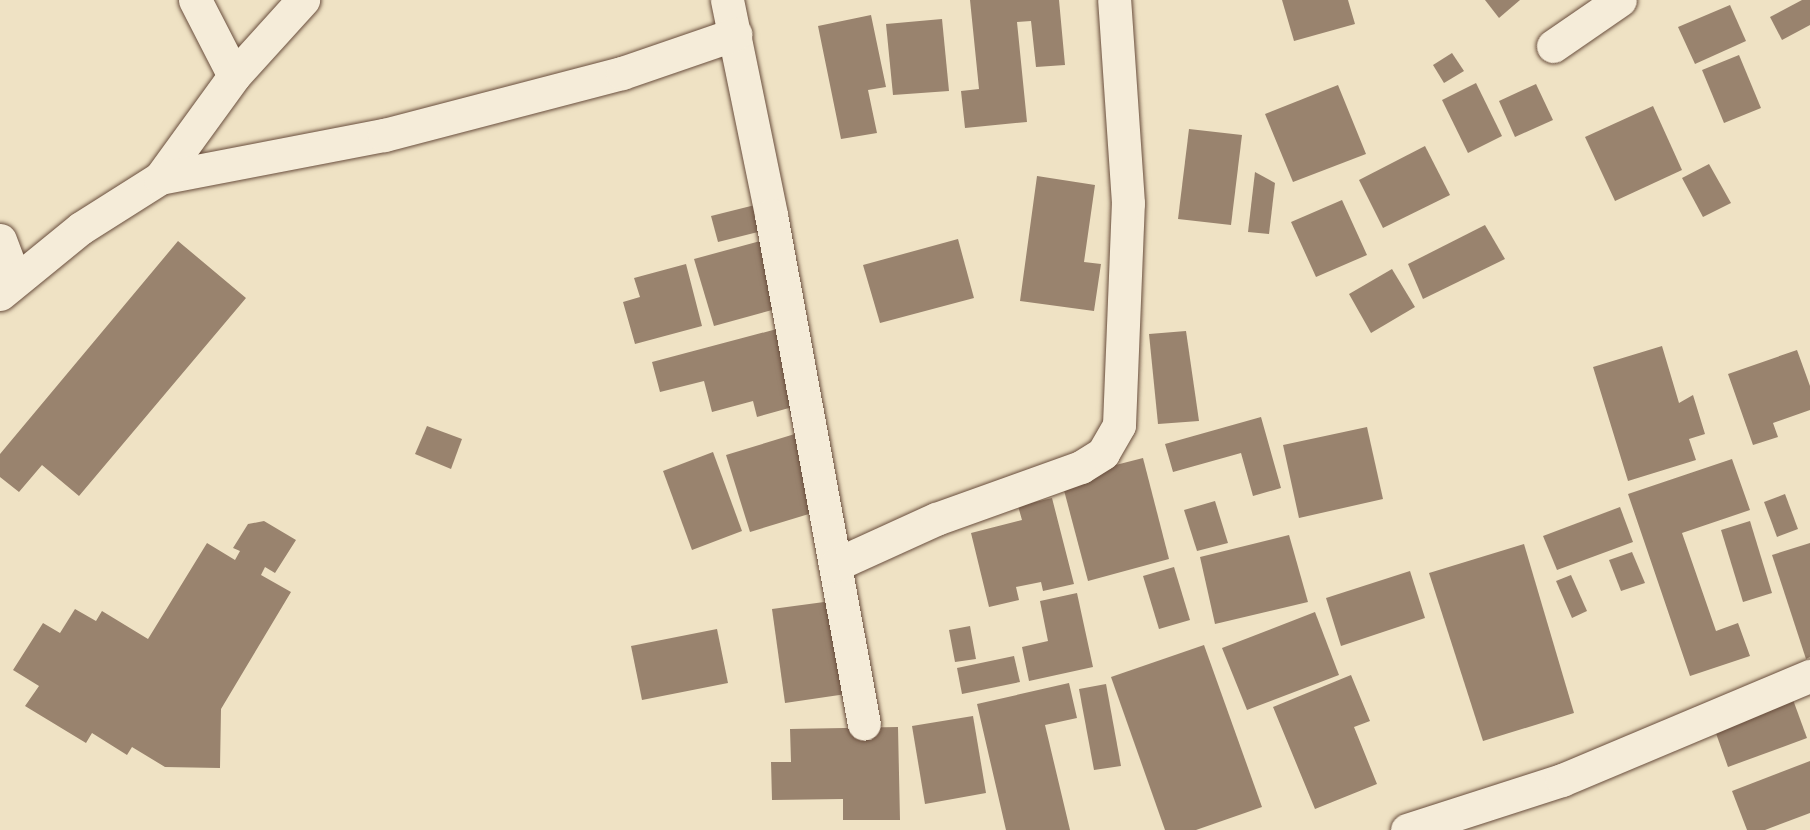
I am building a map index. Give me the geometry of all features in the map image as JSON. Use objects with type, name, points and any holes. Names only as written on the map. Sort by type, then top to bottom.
[{"type":"street","points":[[195,0],[234,76]]},
{"type":"street","points":[[160,178],[234,76],[303,0]]},
{"type":"street","points":[[727,0],[864,724]]},
{"type":"street","points":[[835,565],[936,519],[1081,467],[1103,453],[1119,424],[1128,203],[1114,0]]},
{"type":"street","points":[[1553,46],[1620,0]]},
{"type":"street","points":[[7,287],[81,228],[160,178],[395,132],[622,73],[735,34]]},
{"type":"street","points":[[0,240],[7,287]]},
{"type":"street","points":[[1407,830],[1562,780],[1810,676]]},
{"type":"building","points":[[970,0],[1059,0],[1065,65],[1036,67],[1031,21],[1017,22],[1027,122],[965,128],[961,91],[979,89]]},
{"type":"building","points":[[1282,0],[1348,0],[1355,24],[1294,41]]},
{"type":"building","points":[[1485,0],[1520,0],[1499,18]]},
{"type":"building","points":[[1802,0],[1810,0],[1810,25],[1782,40],[1770,17]]},
{"type":"building","points":[[1730,5],[1746,41],[1695,64],[1678,27]]},
{"type":"building","points":[[871,15],[886,87],[868,90],[877,133],[841,139],[818,26]]},
{"type":"building","points":[[942,19],[949,91],[893,95],[886,24]]},
{"type":"building","points":[[1452,53],[1464,71],[1444,83],[1433,65]]},
{"type":"building","points":[[1739,55],[1761,108],[1724,123],[1702,70]]},
{"type":"building","points":[[1476,83],[1502,136],[1468,153],[1442,100]]},
{"type":"building","points":[[1536,84],[1553,120],[1515,137],[1499,101]]},
{"type":"building","points":[[1338,85],[1366,154],[1293,182],[1265,114]]},
{"type":"building","points":[[1653,106],[1682,170],[1615,201],[1585,137]]},
{"type":"building","points":[[1189,129],[1242,135],[1231,225],[1178,219]]},
{"type":"building","points":[[1425,146],[1450,195],[1383,228],[1359,180]]},
{"type":"building","points":[[1709,164],[1731,203],[1703,217],[1682,178]]},
{"type":"building","points":[[1255,172],[1275,183],[1269,234],[1248,232]]},
{"type":"building","points":[[1037,176],[1095,185],[1084,262],[1101,264],[1094,311],[1020,301]]},
{"type":"building","points":[[1342,200],[1367,255],[1316,277],[1291,222]]},
{"type":"building","points":[[767,202],[774,228],[718,242],[711,216]]},
{"type":"building","points":[[1485,225],[1505,259],[1423,299],[1408,264]]},
{"type":"building","points":[[775,237],[794,304],[714,326],[694,259]]},
{"type":"building","points":[[958,239],[974,298],[880,323],[863,265]]},
{"type":"building","points":[[178,241],[246,298],[79,496],[42,465],[19,492],[0,477],[0,454]]},
{"type":"building","points":[[686,264],[702,326],[635,344],[623,302],[640,297],[634,278]]},
{"type":"building","points":[[1392,269],[1415,307],[1371,333],[1349,294]]},
{"type":"building","points":[[788,326],[791,416],[789,408],[757,417],[753,401],[712,412],[704,381],[660,392],[652,362]]},
{"type":"building","points":[[1186,331],[1199,421],[1158,424],[1149,334]]},
{"type":"building","points":[[1662,346],[1679,403],[1693,395],[1705,434],[1689,439],[1696,460],[1628,481],[1593,367]]},
{"type":"building","points":[[1797,350],[1810,386],[1810,410],[1773,423],[1778,437],[1753,445],[1728,374]]},
{"type":"building","points":[[1261,417],[1281,488],[1253,496],[1241,453],[1173,472],[1165,444]]},
{"type":"building","points":[[427,426],[462,439],[451,469],[415,454]]},
{"type":"building","points":[[1367,427],[1383,499],[1299,518],[1283,445]]},
{"type":"building","points":[[798,433],[822,510],[750,532],[726,455]]},
{"type":"building","points":[[713,452],[742,531],[692,550],[663,471]]},
{"type":"building","points":[[1143,458],[1169,559],[1088,581],[1061,479]]},
{"type":"building","points":[[1732,459],[1750,510],[1682,533],[1716,631],[1738,623],[1750,656],[1690,676],[1628,494]]},
{"type":"building","points":[[1785,494],[1798,529],[1777,537],[1764,502]]},
{"type":"building","points":[[1052,498],[1074,584],[1043,591],[1041,582],[1016,587],[1019,600],[989,607],[971,533],[1022,520],[1018,506]]},
{"type":"building","points":[[1215,501],[1228,543],[1197,551],[1184,510]]},
{"type":"building","points":[[1620,507],[1633,542],[1557,570],[1543,536]]},
{"type":"building","points":[[264,521],[296,540],[275,573],[265,567],[261,575],[291,592],[221,709],[220,768],[165,767],[132,747],[127,755],[92,733],[86,743],[25,706],[39,686],[13,670],[43,623],[60,633],[75,609],[96,621],[102,611],[148,639],[207,543],[235,560],[240,551],[233,548],[248,524]]},
{"type":"building","points":[[1750,521],[1772,593],[1743,602],[1721,530]]},
{"type":"building","points":[[1289,535],[1308,602],[1215,624],[1200,557]]},
{"type":"building","points":[[1810,543],[1810,657],[1806,659],[1772,555]]},
{"type":"building","points":[[1524,544],[1574,713],[1483,741],[1429,573]]},
{"type":"building","points":[[1632,552],[1645,583],[1621,591],[1609,560]]},
{"type":"building","points":[[1174,567],[1190,620],[1159,629],[1143,576]]},
{"type":"building","points":[[1410,571],[1425,618],[1341,646],[1326,598]]},
{"type":"building","points":[[1571,575],[1587,611],[1572,618],[1556,581]]},
{"type":"building","points":[[1077,593],[1093,667],[1029,681],[1022,647],[1048,641],[1040,601]]},
{"type":"building","points":[[839,600],[853,693],[785,703],[772,609]]},
{"type":"building","points":[[1315,612],[1339,675],[1247,710],[1222,648]]},
{"type":"building","points":[[970,626],[976,659],[955,662],[949,630]]},
{"type":"building","points":[[717,629],[728,683],[642,700],[631,646]]},
{"type":"building","points":[[1204,645],[1262,807],[1196,830],[1165,830],[1111,677]]},
{"type":"building","points":[[1014,656],[1020,682],[962,694],[957,668]]},
{"type":"building","points":[[1351,675],[1370,721],[1354,727],[1377,784],[1315,809],[1273,707]]},
{"type":"building","points":[[1069,683],[1077,718],[1045,725],[1070,830],[1006,830],[977,704]]},
{"type":"building","points":[[1106,684],[1121,766],[1094,770],[1079,689]]},
{"type":"building","points":[[1792,697],[1807,738],[1728,767],[1713,725]]},
{"type":"building","points":[[973,716],[986,793],[925,804],[912,726]]},
{"type":"building","points":[[898,727],[900,820],[843,820],[843,799],[772,800],[771,762],[791,762],[790,729]]},
{"type":"building","points":[[1810,761],[1810,813],[1765,830],[1747,830],[1732,791]]}]
